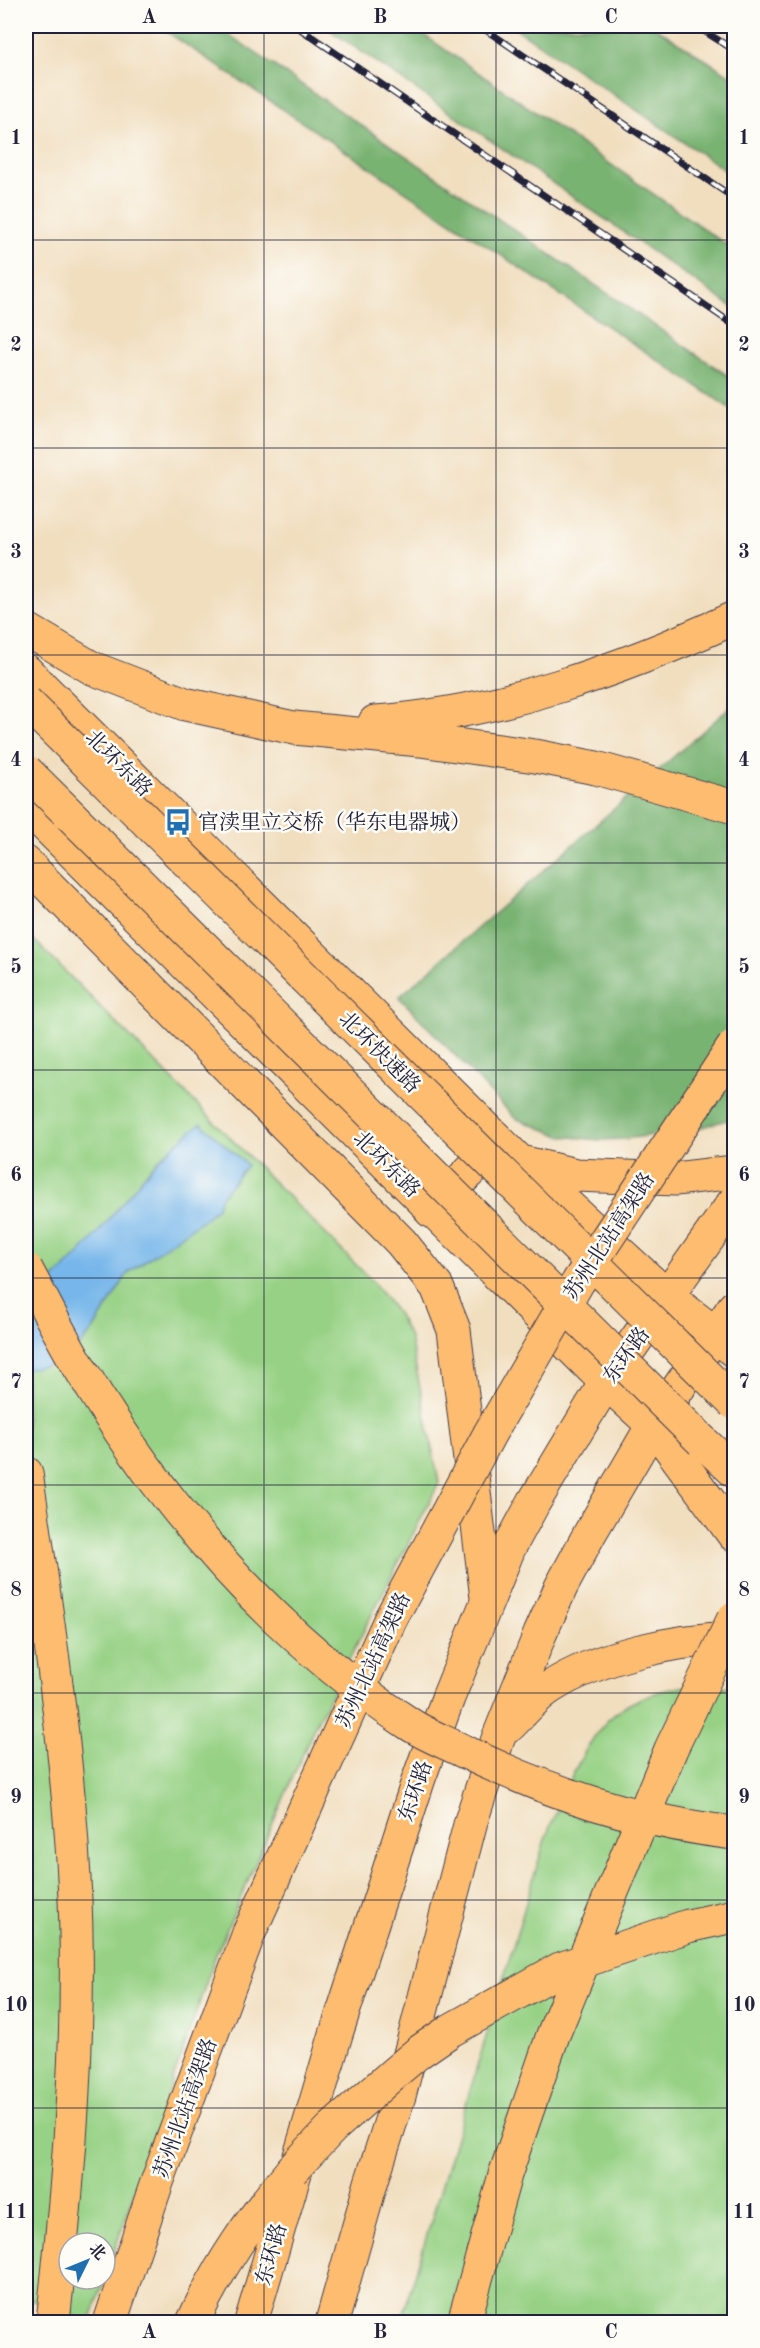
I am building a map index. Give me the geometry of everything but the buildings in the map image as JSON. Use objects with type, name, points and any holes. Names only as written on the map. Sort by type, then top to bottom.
[{"type":"main road","points":[[294,728],[404,720],[505,702],[622,666],[735,618]]},
{"type":"main road","points":[[26,629],[92,668],[185,704],[294,728],[420,740],[535,756],[596,768],[735,807]]},
{"type":"main road","name":"北环东路","points":[[26,671],[509,1151],[668,1298],[725,1342]]},
{"type":"main road","name":"北环快速路","points":[[26,702],[735,1403]]},
{"type":"main road","points":[[26,771],[702,1441],[735,1471]]},
{"type":"main road","name":"北环东路","points":[[26,806],[652,1425],[735,1535]]},
{"type":"main road","points":[[26,863],[401,1242],[437,1287],[454,1330],[487,1600]]},
{"type":"main road","name":"苏州北站高架路","points":[[110,2322],[156,2185],[249,1933],[390,1620],[490,1433],[578,1282],[735,1046]]},
{"type":"main road","points":[[401,1242],[433,1209],[509,1151],[576,1175],[675,1179],[735,1172]]},
{"type":"main road","name":"东环路","points":[[250,2322],[336,2034],[411,1803],[448,1698],[509,1548],[606,1382],[735,1202]]},
{"type":"main road","points":[[26,1269],[83,1373],[136,1454],[167,1496],[242,1583],[290,1630],[354,1685],[410,1724],[505,1772],[571,1798],[698,1829],[735,1833]]},
{"type":"main road","points":[[332,2322],[371,2183],[399,2096],[471,1821],[498,1739],[561,1587],[652,1425],[725,1342],[735,1307]]},
{"type":"main road","points":[[26,1473],[51,1648],[68,1797],[74,1880],[75,2031],[65,2216],[53,2322]]},
{"type":"main road","points":[[464,2322],[505,2175],[553,2035],[671,1749],[735,1618]]},
{"type":"main road","points":[[498,1739],[547,1689],[587,1668],[663,1647],[703,1639],[735,1638]]},
{"type":"main road","points":[[193,2322],[240,2236],[292,2170],[332,2128],[419,2052],[451,2030],[560,1969],[677,1930],[735,1916]]},
{"type":"green space","points":[[158,26],[216,26],[734,380],[734,411]]},
{"type":"green space","points":[[324,26],[411,26],[734,250],[734,308]]},
{"type":"green space","points":[[512,26],[653,26],[734,78],[734,176]]},
{"type":"green space","points":[[734,704],[734,1118],[695,1129],[625,1139],[599,1140],[561,1136],[515,1118],[399,997]]},
{"type":"green space","points":[[26,932],[372,1281],[397,1313],[410,1338],[439,1483],[314,1728],[215,1957],[117,2243],[117,2231],[57,2231],[57,2291],[101,2291],[90,2322],[26,2297]]},
{"type":"green space","points":[[706,1684],[734,1688],[734,2322],[401,2322],[546,1836],[573,1774],[589,1744],[609,1719],[619,1711],[654,1693]]},
{"type":"water","points":[[201,1123],[247,1165],[221,1197],[217,1207],[207,1217],[128,1273],[93,1330],[77,1349],[46,1366],[26,1369],[26,1300],[44,1287],[77,1256],[155,1163]]},
{"type":"railway","points":[[296,26],[734,325]]},
{"type":"railway","points":[[480,26],[734,198]]},
{"type":"railway","points":[[696,26],[734,50]]},
{"type":"place","name":"官渎里立交桥（华东电器城）","points":[[178,822]]}]
